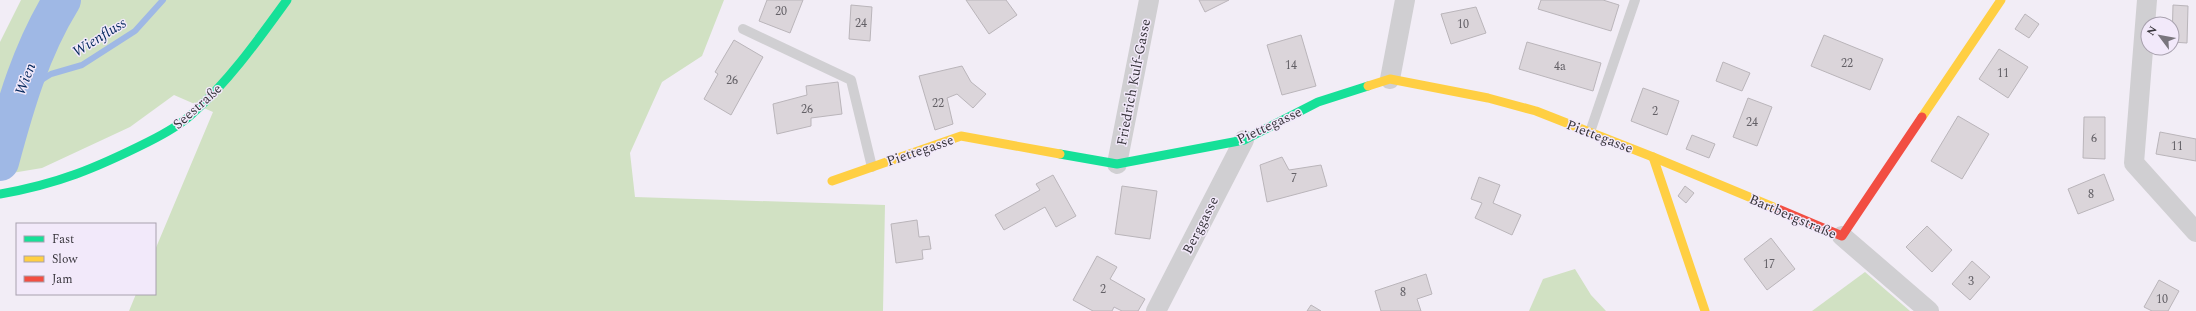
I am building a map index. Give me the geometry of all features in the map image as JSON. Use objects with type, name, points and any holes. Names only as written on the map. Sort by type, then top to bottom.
[{"type":"street","name":"Seestraße","points":[[0,194],[31,189],[82,174],[118,160],[175,127],[215,91],[256,43],[287,0]]},
{"type":"street","name":"Friedrich Kulf-Gasse","points":[[1117,164],[1149,0]]},
{"type":"street","points":[[1390,79],[1405,0]]},
{"type":"street","name":"Bartbergstraße","points":[[1653,157],[1842,236],[2001,0]]},
{"type":"street","points":[[2147,0],[2134,162],[2196,232]]},
{"type":"street","name":"Piettegasse","points":[[832,181],[961,136],[1117,164],[1244,140],[1318,102],[1390,79],[1494,100],[1536,111],[1653,157]]},
{"type":"street","name":"Berggasse","points":[[1156,311],[1244,140]]},
{"type":"street","points":[[1653,157],[1705,311]]},
{"type":"street","points":[[1842,236],[1929,311]]},
{"type":"lane","points":[[1590,132],[1635,0]]},
{"type":"lane","points":[[743,29],[851,80],[872,167]]},
{"type":"green space","points":[[21,0],[724,0],[702,56],[662,82],[630,153],[635,197],[885,205],[883,311],[129,311],[136,295],[156,295],[156,248],[213,112],[174,95],[130,127],[42,168],[0,175],[0,42]]},
{"type":"green space","points":[[1575,269],[1591,295],[1606,311],[1529,311],[1543,279]]},
{"type":"green space","points":[[1865,272],[1910,311],[1812,311]]},
{"type":"building","points":[[767,0],[803,0],[790,33],[759,21]]},
{"type":"building","points":[[966,0],[1006,0],[1017,15],[989,34]]},
{"type":"building","points":[[1199,0],[1229,0],[1205,12]]},
{"type":"building","points":[[1541,0],[1603,0],[1619,5],[1611,31],[1538,9]]},
{"type":"building","points":[[851,5],[872,7],[870,41],[849,39]]},
{"type":"building","points":[[2173,5],[2188,6],[2187,43],[2180,43],[2180,16],[2173,16]]},
{"type":"building","points":[[1476,7],[1486,33],[1451,44],[1441,14]]},
{"type":"building","points":[[2025,14],[2039,24],[2029,38],[2015,29]]},
{"type":"building","points":[[1301,35],[1316,86],[1282,95],[1267,45]]},
{"type":"building","points":[[1824,35],[1883,59],[1870,90],[1811,66]]},
{"type":"building","points":[[734,40],[763,57],[731,115],[704,99],[718,74],[715,72]]},
{"type":"building","points":[[1527,42],[1601,63],[1593,91],[1519,69]]},
{"type":"building","points":[[1999,49],[2028,67],[2008,98],[1979,79]]},
{"type":"building","points":[[1723,62],[1750,73],[1742,91],[1716,81]]},
{"type":"building","points":[[962,66],[971,82],[986,94],[973,108],[957,94],[947,98],[953,124],[935,130],[919,76]]},
{"type":"building","points":[[838,82],[842,114],[811,118],[811,126],[777,134],[773,104],[807,95],[806,86]]},
{"type":"building","points":[[1643,88],[1679,101],[1667,135],[1631,121]]},
{"type":"building","points":[[1748,98],[1772,107],[1757,146],[1733,137]]},
{"type":"building","points":[[1958,116],[1989,134],[1962,179],[1931,161]]},
{"type":"building","points":[[2084,117],[2105,117],[2105,159],[2083,158]]},
{"type":"building","points":[[2160,132],[2196,139],[2196,161],[2156,154]]},
{"type":"building","points":[[1692,135],[1715,144],[1709,158],[1686,149]]},
{"type":"building","points":[[1282,157],[1289,170],[1321,165],[1327,186],[1267,202],[1260,165]]},
{"type":"building","points":[[2104,174],[2114,200],[2078,214],[2068,189]]},
{"type":"building","points":[[1053,175],[1076,216],[1056,227],[1045,207],[1004,230],[995,215],[1040,190],[1036,184]]},
{"type":"building","points":[[1479,177],[1500,185],[1493,203],[1521,215],[1512,235],[1475,218],[1482,203],[1471,199]]},
{"type":"building","points":[[1122,186],[1157,191],[1150,239],[1115,234]]},
{"type":"building","points":[[1685,186],[1694,193],[1686,203],[1678,196]]},
{"type":"building","points":[[917,220],[919,237],[929,236],[931,249],[922,250],[923,259],[896,263],[891,224]]},
{"type":"building","points":[[1927,226],[1952,250],[1932,272],[1906,247]]},
{"type":"building","points":[[1771,238],[1795,269],[1767,290],[1744,259]]},
{"type":"building","points":[[1097,256],[1117,267],[1110,279],[1145,299],[1138,311],[1122,311],[1114,307],[1112,311],[1093,311],[1073,300]]},
{"type":"building","points":[[1972,261],[1990,277],[1970,300],[1952,284]]},
{"type":"building","points":[[1426,274],[1432,294],[1417,299],[1421,311],[1381,311],[1375,291]]},
{"type":"building","points":[[2159,280],[2179,291],[2168,311],[2152,311],[2144,307]]},
{"type":"building","points":[[1311,305],[1321,311],[1307,311]]},
{"type":"waterway","name":"Wien","points":[[0,162],[18,99],[33,58],[41,39],[62,0]]},
{"type":"waterway","name":"Wienfluss","points":[[19,94],[51,74],[82,65],[135,31],[163,0]]},
{"type":"waterway","name":"Wien","points":[[0,142],[6,141]]},
{"type":"traffic: fast","points":[[0,194],[21,190],[76,174],[129,151],[177,126],[206,101],[231,74],[287,0]]},
{"type":"traffic: fast","points":[[1060,154],[1117,164],[1244,140],[1318,102],[1368,86]]},
{"type":"traffic: slow","points":[[1922,117],[2001,0]]},
{"type":"traffic: slow","points":[[1368,86],[1390,79],[1488,98],[1536,111],[1653,157]]},
{"type":"traffic: slow","points":[[832,181],[961,136],[1060,154]]},
{"type":"traffic: slow","points":[[1705,311],[1653,157],[1778,209]]},
{"type":"traffic: jam","points":[[1778,209],[1842,236],[1922,117]]}]
